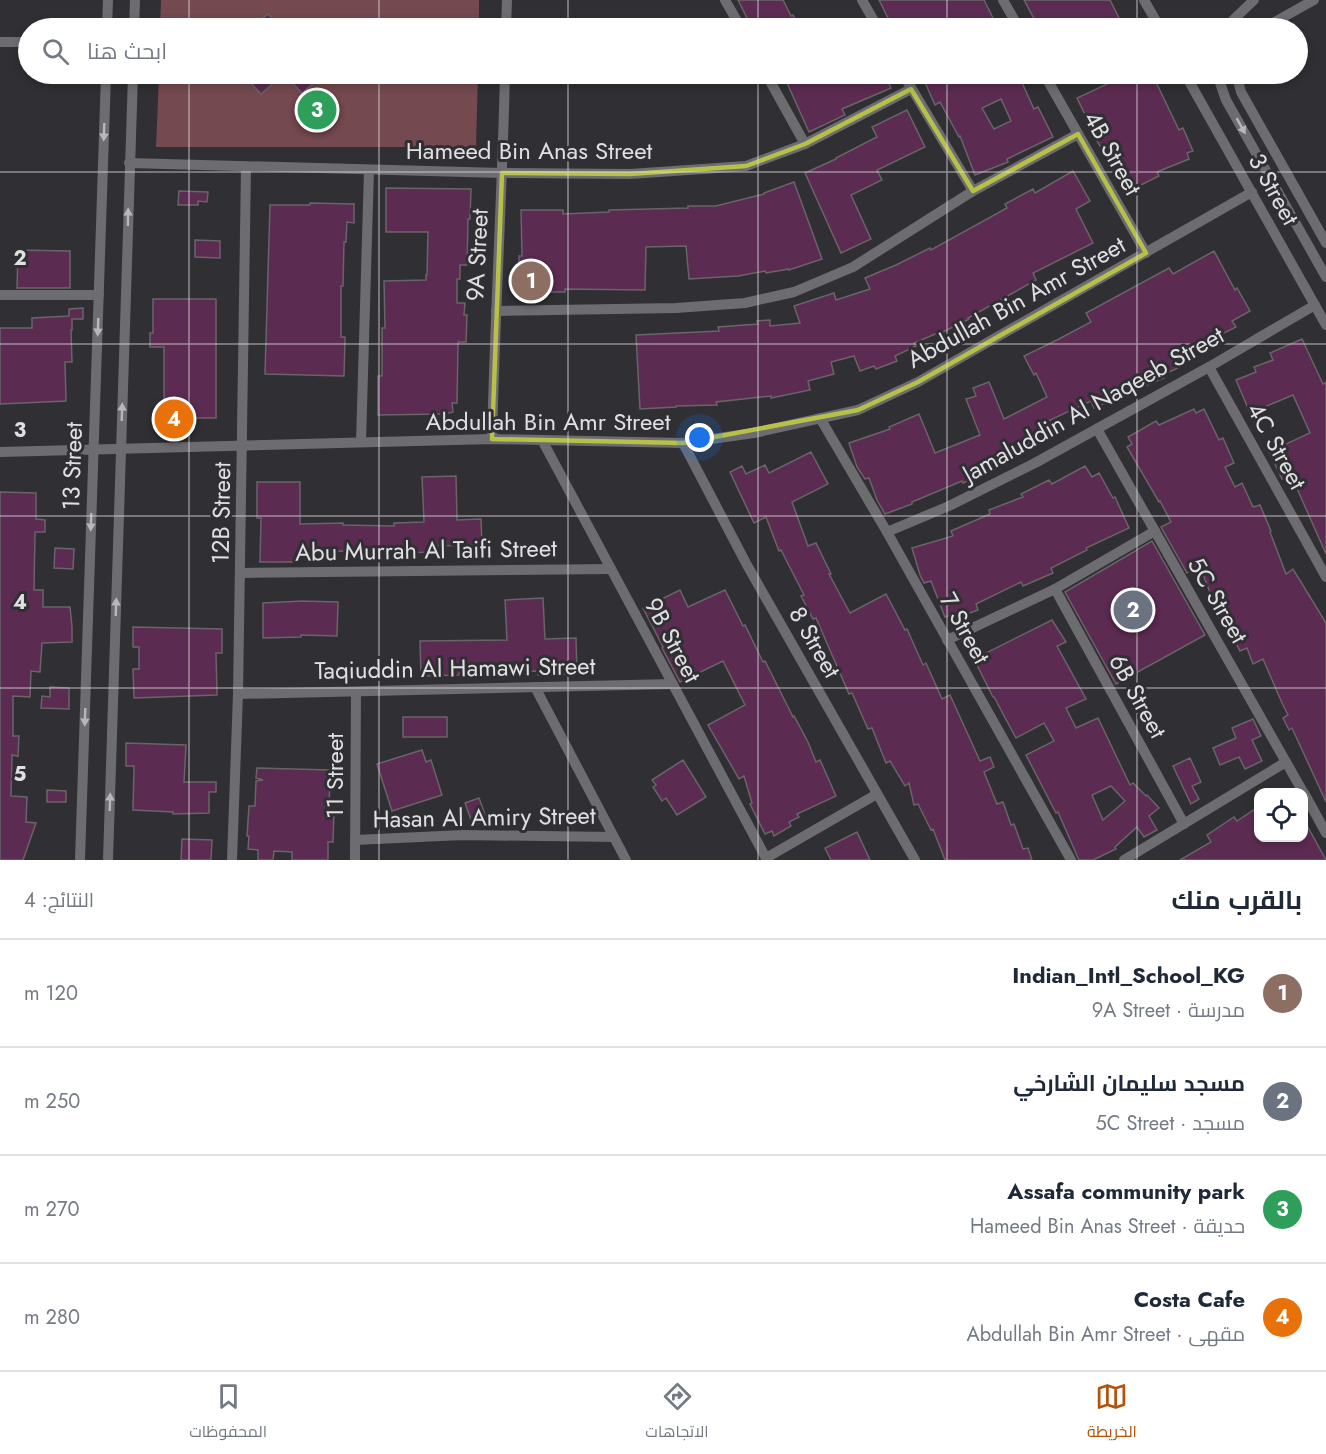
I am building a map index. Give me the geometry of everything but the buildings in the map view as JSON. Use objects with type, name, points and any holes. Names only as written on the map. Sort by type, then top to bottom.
[{"type":"street","points":[[107,18],[108,0]]},
{"type":"street","points":[[134,18],[135,0]]},
{"type":"street","points":[[506,18],[507,0]]},
{"type":"street","points":[[725,0],[735,18]]},
{"type":"street","points":[[862,0],[872,18]]},
{"type":"street","points":[[1003,0],[1013,18]]},
{"type":"street","points":[[1144,0],[1154,18]]},
{"type":"street","points":[[1235,18],[1254,0]]},
{"type":"street","points":[[1282,18],[1314,0]]},
{"type":"street","points":[[0,42],[18,42]]},
{"type":"street","name":"13 Street","points":[[80,860],[106,84]]},
{"type":"street","name":"13 Street","points":[[108,860],[133,84]]},
{"type":"street","name":"9A Street","points":[[492,439],[505,84]]},
{"type":"street","points":[[772,84],[805,144]]},
{"type":"street","points":[[908,84],[973,191]]},
{"type":"street","name":"4B Street","points":[[1050,84],[1146,253]]},
{"type":"street","name":"3 Street","points":[[1191,84],[1326,326]]},
{"type":"street","points":[[1220,84],[1226,100],[1326,277]]},
{"type":"street","points":[[1239,84],[1241,92],[1326,243]]},
{"type":"street","name":"Hameed Bin Anas Street","points":[[129,164],[630,174],[746,166],[805,144],[911,89]]},
{"type":"street","points":[[496,311],[676,308],[745,303],[794,292],[853,267],[973,191],[1078,134]]},
{"type":"street","name":"12B Street","points":[[232,860],[241,573],[246,167]]},
{"type":"street","points":[[361,442],[369,170]]},
{"type":"street","name":"Abdullah Bin Amr Street","points":[[0,452],[492,439],[683,443],[754,433],[858,410],[918,382],[1252,192]]},
{"type":"street","points":[[0,295],[99,295]]},
{"type":"street","name":"Jamaluddin Al Naqeeb Street","points":[[887,532],[960,501],[1035,463],[1209,367],[1315,305]]},
{"type":"street","name":"4C Street","points":[[1209,367],[1326,577]]},
{"type":"street","name":"7 Street","points":[[820,418],[887,532],[1071,860]]},
{"type":"street","name":"5C Street","points":[[1097,429],[1300,788]]},
{"type":"street","name":"9B Street","points":[[542,440],[766,859]]},
{"type":"street","name":"8 Street","points":[[683,443],[747,565],[915,860]]},
{"type":"street","points":[[947,640],[1055,589],[1155,531]]},
{"type":"street","name":"Abu Murrah Al Taifi Street","points":[[241,573],[611,568]]},
{"type":"street","name":"6B Street","points":[[1055,589],[1184,824]]},
{"type":"street","name":"Taqiuddin Al Hamawi Street","points":[[238,694],[673,684]]},
{"type":"street","points":[[535,687],[626,860]]},
{"type":"street","name":"11 Street","points":[[355,860],[356,692]]},
{"type":"street","points":[[1125,860],[1286,762]]},
{"type":"street","points":[[766,859],[877,794]]},
{"type":"street","name":"5C Street","points":[[1308,802],[1326,833]]},
{"type":"street","name":"Hasan Al Amiry Street","points":[[355,840],[463,835],[613,837]]},
{"type":"highlighted area","points":[[911,89],[973,191],[1078,134],[1146,253],[918,382],[858,410],[683,443],[492,439],[502,173],[630,174],[746,166],[805,144]]},
{"type":"shaded area","points":[[161,0],[479,0],[479,18],[160,18]]},
{"type":"shaded area","points":[[159,84],[478,84],[476,147],[156,147]]},
{"type":"place","name":"Assafa community park","points":[[317,110]]},
{"type":"place","name":"Indian_Intl_School_KG","points":[[531,281]]},
{"type":"place","name":"Costa Cafe","points":[[174,419]]},
{"type":"place","name":"مسجد سليمان الشارخي","points":[[1133,610]]}]
